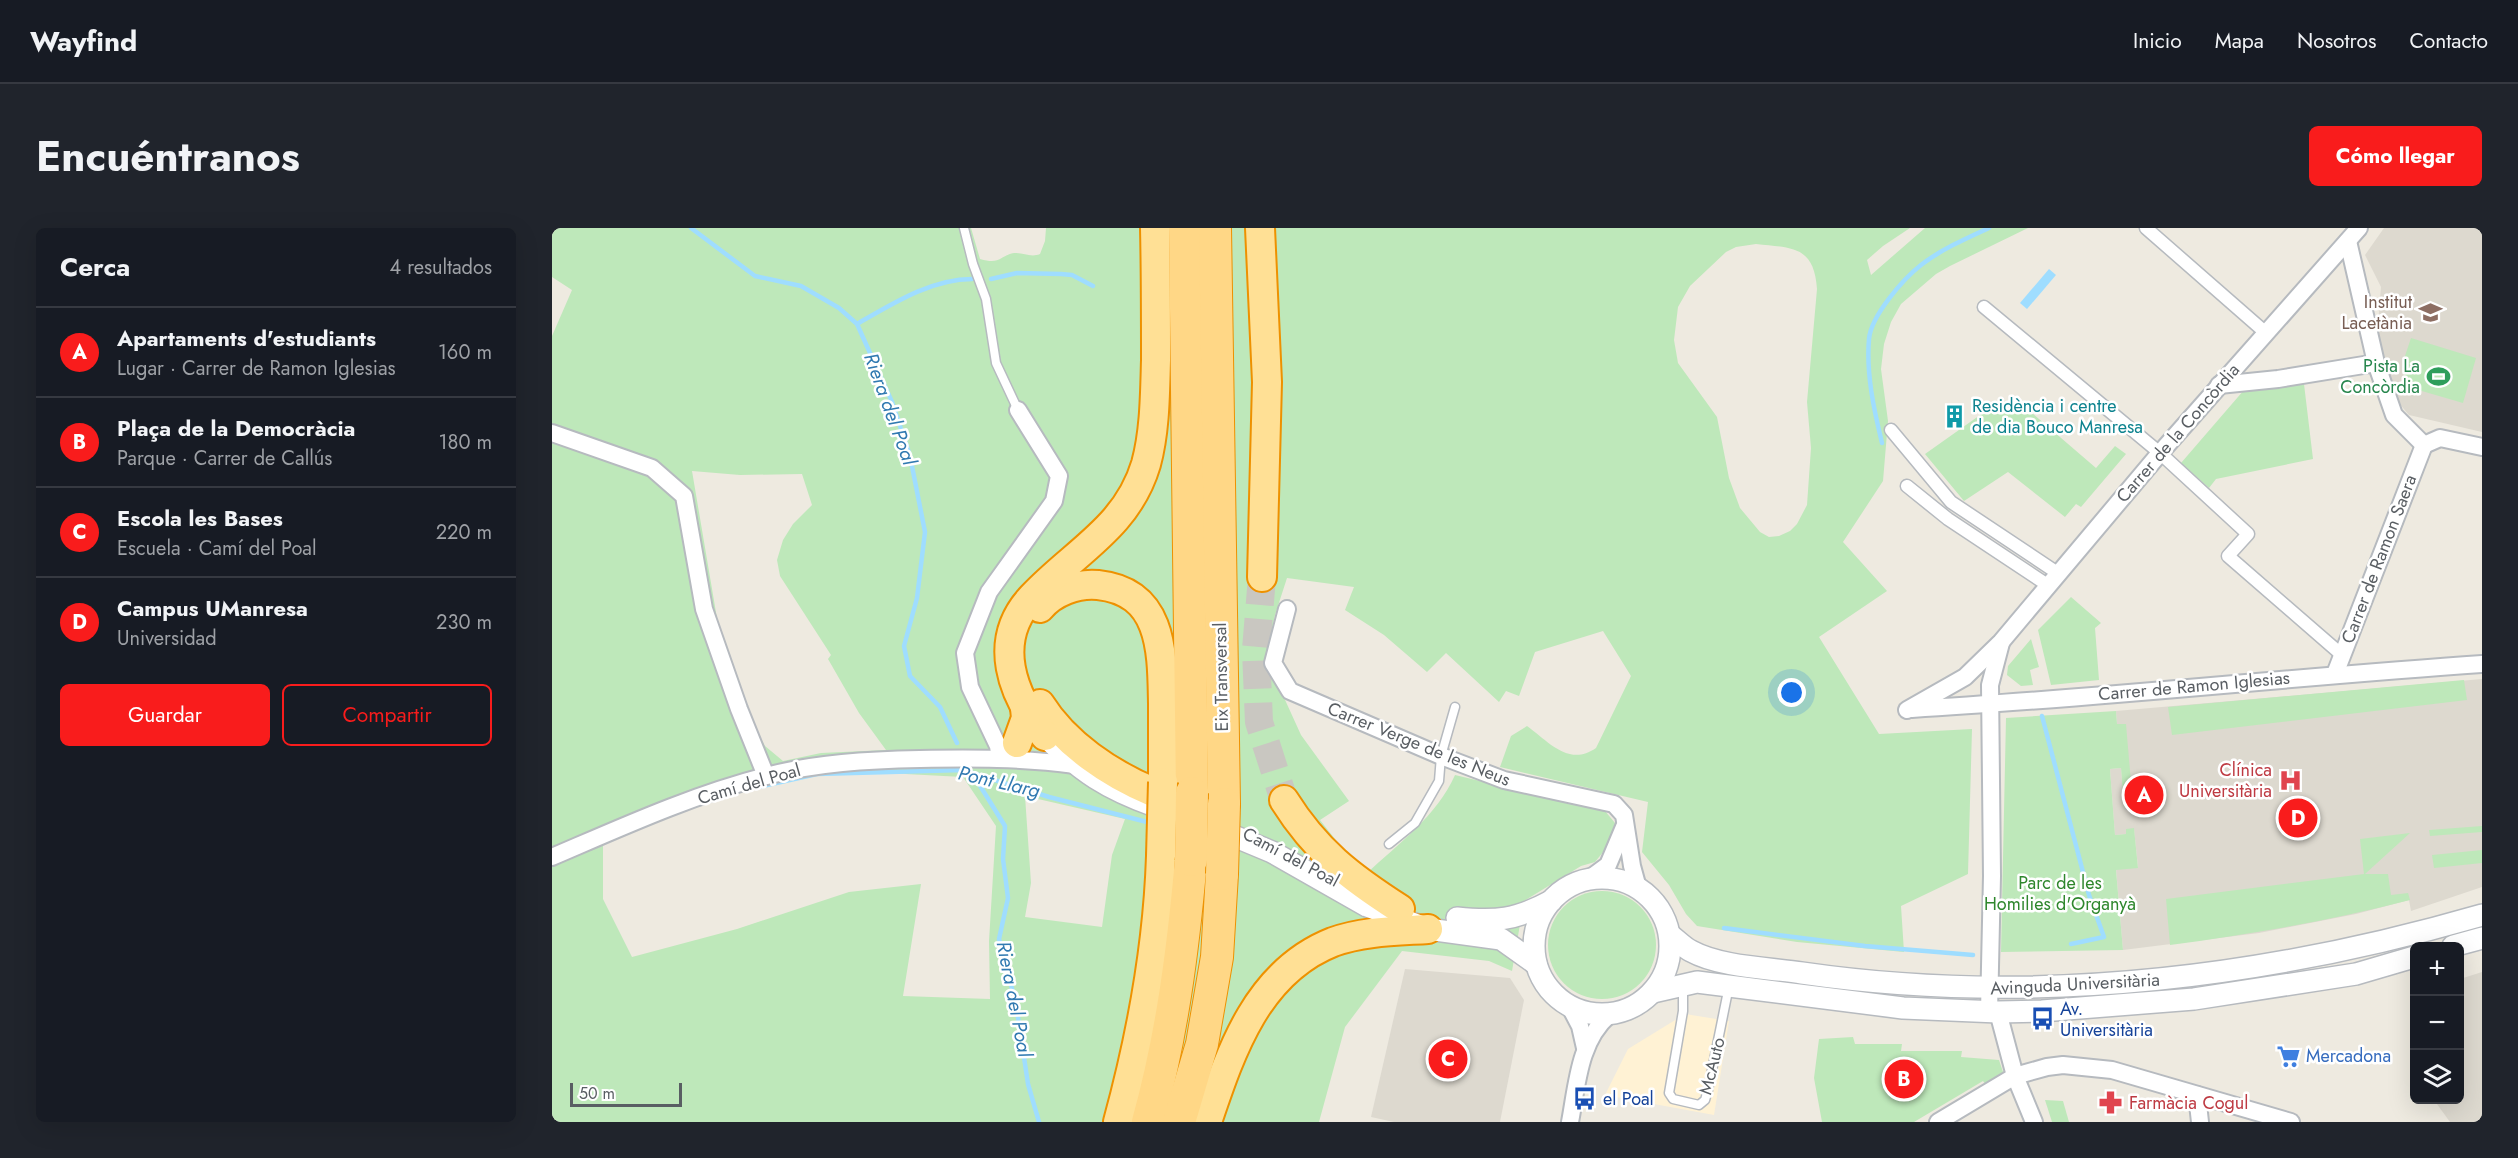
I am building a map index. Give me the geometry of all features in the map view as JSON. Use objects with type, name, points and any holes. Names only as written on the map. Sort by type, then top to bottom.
[{"type":"highway","points":[[1045,736],[1018,695],[1009,664],[1015,625],[1032,597],[1102,535],[1126,507],[1146,464],[1155,405],[1155,228]]},
{"type":"highway","name":"Eix Transversal","points":[[1148,1122],[1169,1032],[1183,953],[1169,789],[1185,228]]},
{"type":"highway","name":"Eix Transversal","points":[[1179,1122],[1202,1044],[1206,1022],[1217,957],[1222,874],[1224,804],[1215,228]]},
{"type":"highway","points":[[1260,228],[1267,382],[1262,577]]},
{"type":"highway","points":[[1078,586],[1106,586],[1122,591],[1135,601],[1154,624],[1161,642],[1169,789],[1126,779],[1090,756],[1054,723],[1033,692],[1024,663],[1025,635],[1038,612],[1054,596],[1078,586]]},
{"type":"highway","points":[[1008,754],[1026,718],[1025,708]]},
{"type":"highway","points":[[1284,800],[1300,826],[1340,868],[1400,909]]},
{"type":"highway","points":[[1118,1122],[1134,1063],[1151,977],[1159,914],[1176,858]]},
{"type":"highway","points":[[1207,1122],[1239,1036],[1263,995],[1283,973],[1306,955],[1335,942],[1364,934],[1428,929]]},
{"type":"street","points":[[2146,228],[2266,333]]},
{"type":"street","points":[[2353,234],[2376,363],[2394,415],[2424,445],[2440,438],[2482,447]]},
{"type":"street","name":"Carrer de la Concòrdia","points":[[1907,710],[1965,677],[2001,642],[2160,453],[2353,234]]},
{"type":"street","points":[[1984,307],[2160,453],[2248,534],[2228,556],[2342,655]]},
{"type":"street","points":[[2219,385],[2278,380],[2376,363]]},
{"type":"street","points":[[1008,754],[998,746],[970,687],[965,653],[989,592],[1054,501],[1059,476],[1018,410]]},
{"type":"street","points":[[1891,430],[1951,502],[2054,580]]},
{"type":"street","points":[[552,433],[652,468],[684,496],[704,609],[739,709],[766,776]]},
{"type":"street","name":"Carrer de Ramon Saera","points":[[2335,674],[2424,445]]},
{"type":"street","points":[[1907,486],[1948,519],[2054,580]]},
{"type":"street","name":"Carrer Verge de les Neus","points":[[1287,609],[1273,663],[1290,691],[1441,756],[1504,780],[1614,804],[1624,815],[1626,824]]},
{"type":"street","name":"Carrer de la Concòrdia","points":[[2001,642],[1990,685],[1992,876],[1989,989],[2015,1076],[2034,1122]]},
{"type":"street","name":"Carrer de Ramon Iglesias","points":[[1907,710],[2482,664]]},
{"type":"street","name":"Camí del Poal","points":[[1008,754],[1034,736],[1045,736],[1059,741],[1083,761],[1119,784],[1134,790],[1169,789],[1359,894],[1400,909],[1425,915],[1500,921],[1522,915],[1551,901]]},
{"type":"street","name":"Camí del Poal","points":[[1045,736],[1075,765],[1099,782],[1127,796],[1281,856],[1367,906],[1428,929],[1501,939],[1536,964]]},
{"type":"street","name":"Camí del Poal","points":[[552,857],[640,819],[766,776],[816,765],[862,760],[964,758],[1008,754],[1075,765]]},
{"type":"street","points":[[1589,879],[1611,878],[1638,888],[1659,908],[1670,935],[1668,966],[1653,992],[1629,1009],[1609,1015],[1585,1013],[1570,1007],[1549,989],[1536,964],[1535,934],[1539,920],[1551,901],[1571,885],[1589,879],[1608,865],[1626,824]]},
{"type":"street","points":[[1626,824],[1632,866],[1638,888]]},
{"type":"street","name":"Avinguda Universitària","points":[[1670,935],[1692,952],[1713,959],[1741,964],[1863,981],[1989,989],[2114,984],[2192,976],[2350,949],[2482,915]]},
{"type":"street","points":[[2464,943],[2482,938]]},
{"type":"street","name":"Avinguda Universitària","points":[[1653,992],[1697,982],[1870,1005],[1994,1012],[2115,1007],[2194,999],[2356,974],[2410,958]]},
{"type":"street","points":[[1570,1007],[1580,1026],[1585,1048]]},
{"type":"street","points":[[1570,1122],[1585,1048],[1596,1028],[1609,1015]]},
{"type":"street","points":[[1938,1122],[2015,1076],[2047,1067],[2084,1066],[2112,1071],[2291,1122]]},
{"type":"street","points":[[2197,1095],[2200,1122]]},
{"type":"lane","points":[[964,228],[972,264],[986,299],[996,363],[1018,410]]},
{"type":"lane","points":[[1389,844],[1416,823],[1439,782],[1441,756],[1455,707]]},
{"type":"lane","name":"McAuto","points":[[1683,984],[1683,1011],[1669,1093],[1673,1099],[1699,1105],[1705,1100],[1708,1090],[1729,986]]},
{"type":"shaded area","name":"Institut Lacetània","points":[[2384,228],[2482,228],[2482,432],[2409,415],[2392,395],[2377,337],[2381,287],[2365,255]]},
{"type":"shaded area","points":[[2482,679],[2482,887],[2411,911],[2409,900],[2356,914],[2259,933],[2123,950],[2116,869],[2138,867],[2134,829],[2127,834],[2115,835],[2110,769],[2121,768],[2124,806],[2125,724],[2117,725],[2116,711]]},
{"type":"shaded area","points":[[1405,969],[1510,978],[1524,1000],[1500,1122],[1394,1122],[1371,1117]]},
{"type":"shaded area","points":[[2482,972],[2482,1122],[2450,1122],[2437,1104],[2464,1104],[2464,978]]},
{"type":"shaded area","points":[[1685,1014],[1729,1021],[1714,1115],[1605,1095],[1628,1049]]},
{"type":"green space","points":[[552,228],[971,228],[980,259],[992,261],[1014,253],[1040,254],[1045,241],[1046,228],[1910,228],[1867,260],[1871,275],[1925,228],[2028,228],[1936,274],[1901,304],[1891,322],[1884,344],[1881,369],[1888,421],[1883,481],[1843,542],[1887,591],[1819,637],[1879,734],[1972,729],[1968,874],[1901,906],[1904,952],[1797,942],[1697,926],[1686,914],[1669,885],[1642,852],[1648,802],[1500,767],[1511,736],[1527,726],[1551,745],[1568,754],[1577,755],[1596,748],[1631,676],[1603,631],[1535,652],[1519,696],[1506,691],[1499,702],[1446,653],[1427,672],[1384,635],[1345,610],[1354,587],[1287,578],[1275,615],[1266,658],[1301,735],[1349,801],[1320,820],[1350,858],[1366,874],[1438,804],[1455,775],[1605,811],[1615,823],[1608,846],[1595,862],[1581,866],[1524,901],[1512,971],[1489,961],[1402,951],[1345,1027],[1319,1122],[552,1122],[552,336],[572,290],[552,277]],"holes":[[[1756,244],[1791,249],[1806,257],[1815,275],[1817,289],[1807,402],[1811,448],[1807,505],[1797,524],[1790,531],[1779,536],[1769,537],[1760,532],[1740,508],[1729,478],[1717,417],[1678,363],[1674,340],[1678,307],[1690,286],[1726,252],[1736,247]],[[692,471],[740,475],[802,474],[812,505],[793,524],[783,540],[777,560],[780,576],[831,655],[828,659],[859,713],[886,750],[821,753],[783,761],[765,746],[754,727],[720,636]],[[886,773],[963,777],[996,826],[989,941],[990,999],[903,996],[921,884],[849,892],[737,929],[632,957],[603,899],[603,843],[735,790],[758,788],[817,775]],[[1025,796],[1125,819],[1112,855],[1102,927],[1025,917],[1031,883]]]},
{"type":"green space","name":"Pista La Concòrdia","points":[[2411,338],[2476,358],[2463,403],[2408,387],[2402,365]]},
{"type":"green space","points":[[2304,384],[2313,459],[2216,479],[2209,488],[2181,463],[2244,390]]},
{"type":"green space","points":[[2025,407],[2096,468],[2115,446],[2126,454],[2081,507],[2076,504],[2065,517],[2008,472],[1964,501],[1925,454],[1990,408]]},
{"type":"green space","points":[[2071,597],[2101,623],[2095,628],[2099,680],[2051,685],[2038,630]]},
{"type":"green space","points":[[2031,639],[2039,667],[2030,670],[2033,685],[2021,686],[2007,675],[2008,666]]},
{"type":"green space","points":[[2464,680],[2467,700],[2172,735],[2168,707]]},
{"type":"green space","name":"Parc de les Homilies d'Organyà","points":[[2116,711],[2117,724],[2126,724],[2133,806],[2124,807],[2121,768],[2110,769],[2115,835],[2126,834],[2126,829],[2134,828],[2138,868],[2116,870],[2123,950],[2001,952],[2006,718]]},
{"type":"green space","points":[[2482,826],[2482,832],[2430,836],[2429,830]]},
{"type":"green space","points":[[2410,833],[2365,874],[2388,874],[2391,895],[2408,893],[2410,900],[2290,926],[2170,945],[2166,899],[2364,874],[2360,839]]},
{"type":"green space","points":[[2482,850],[2482,863],[2434,868],[2432,855]]},
{"type":"green space","points":[[1602,891],[1623,895],[1640,907],[1652,924],[1656,945],[1652,966],[1640,983],[1623,995],[1602,999],[1581,995],[1564,983],[1552,966],[1548,945],[1552,924],[1564,907],[1581,895]]},
{"type":"green space","points":[[1853,1037],[1855,1044],[1902,1044],[1901,1051],[1962,1051],[1961,1057],[1999,1060],[2003,1072],[1986,1085],[1983,1081],[1914,1122],[1822,1122],[1814,1078],[1819,1039]]},
{"type":"green space","points":[[2045,1100],[2063,1101],[2069,1122],[2052,1122]]},
{"type":"water","points":[[2049,269],[2056,275],[2027,309],[2020,303]]},
{"type":"waterway","name":"Riera del Poal","points":[[691,228],[755,276],[801,286],[839,308],[857,324],[892,402],[910,456],[925,532],[917,598],[904,646],[910,676],[940,707],[957,743]]},
{"type":"waterway","points":[[1882,443],[1874,405],[1868,352],[1869,339],[1875,320],[1897,289],[1921,265],[1945,249],[1989,228]]},
{"type":"waterway","points":[[991,279],[1017,273],[1061,274],[1072,275],[1093,286]]},
{"type":"waterway","points":[[857,324],[927,288],[942,283],[972,279]]},
{"type":"waterway","points":[[2042,716],[2089,895],[2104,937],[2071,944]]},
{"type":"waterway","name":"Pont Llarg","points":[[758,787],[817,774],[963,770],[1049,797],[1151,823]]},
{"type":"waterway","name":"Riera del Poal","points":[[974,776],[1005,826],[1003,859],[1008,898],[999,939],[1016,1004],[1028,1084],[1039,1122]]},
{"type":"waterway","points":[[1724,928],[1865,946],[1973,955]]},
{"type":"tunnel","points":[[1262,577],[1256,650],[1259,722],[1284,800]]},
{"type":"place","name":"Institut Lacetània","points":[[2430,312]]},
{"type":"place","name":"Pista La Concòrdia","points":[[2438,376]]},
{"type":"place","name":"Residència i centre de dia Bouco Manresa","points":[[1954,416]]},
{"type":"place","name":"Clínica Universitària","points":[[2290,780]]},
{"type":"place","name":"Apartaments d'estudiants","points":[[2144,795]]},
{"type":"place","name":"Campus UManresa","points":[[2298,818]]},
{"type":"place","name":"Av. Universitària","points":[[2042,1019]]},
{"type":"place","name":"Mercadona","points":[[2288,1056]]},
{"type":"place","name":"Escola les Bases","points":[[1448,1059]]},
{"type":"place","name":"Plaça de la Democràcia","points":[[1904,1079]]},
{"type":"place","name":"el Poal","points":[[1585,1099]]},
{"type":"place","name":"Farmàcia Cogul","points":[[2111,1103]]}]
